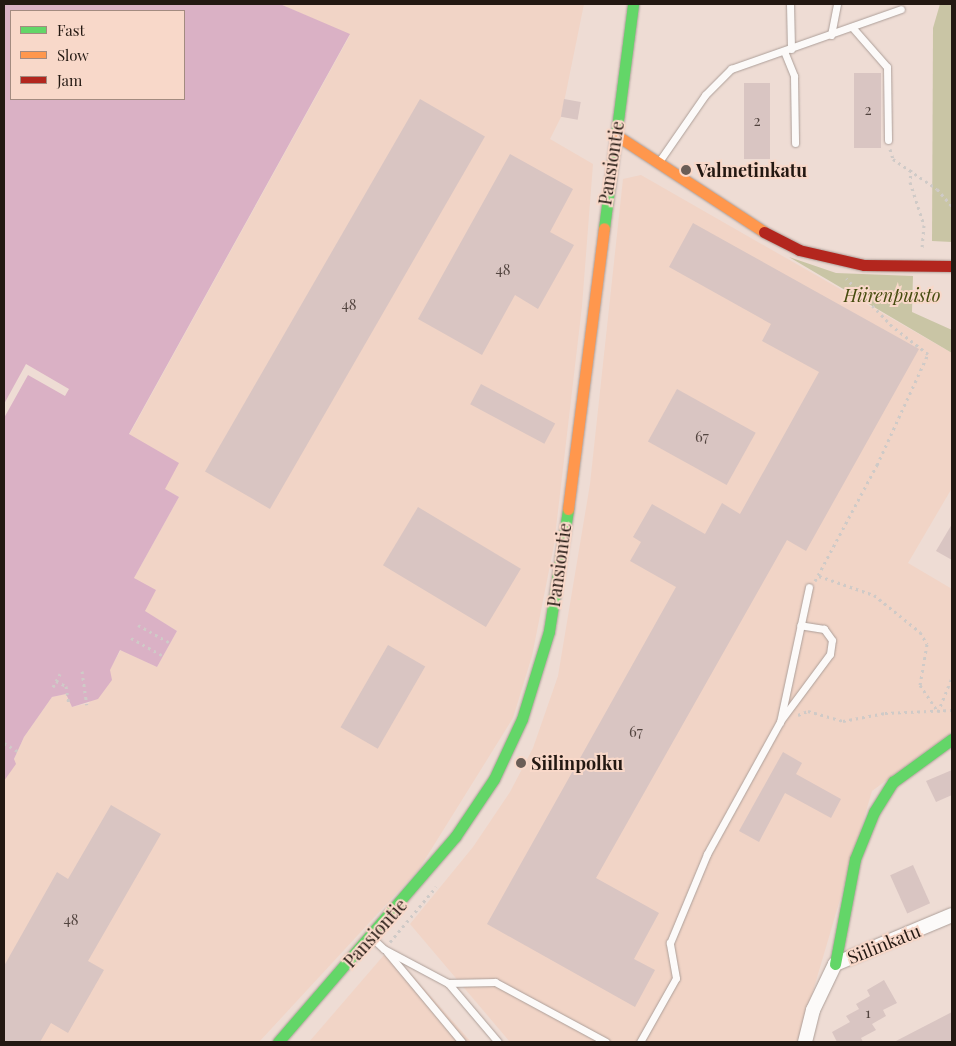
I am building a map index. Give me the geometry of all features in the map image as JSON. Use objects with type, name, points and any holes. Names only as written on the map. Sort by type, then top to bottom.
[{"type":"street","name":"Pansiontie","points":[[278,1042],[432,867],[494,779],[522,719],[541,662],[560,561],[633,4]]},
{"type":"street","points":[[616,135],[762,231],[799,250],[832,260],[864,264],[952,266]]},
{"type":"street","points":[[836,964],[855,859],[874,812],[893,782],[952,739]]},
{"type":"street","name":"Siilinkatu","points":[[805,1042],[813,1010],[836,964],[952,915]]},
{"type":"lane","points":[[790,4],[788,50],[794,76],[795,143]]},
{"type":"lane","points":[[831,35],[837,4]]},
{"type":"lane","points":[[658,163],[705,95],[731,69],[852,28],[901,9]]},
{"type":"lane","points":[[852,28],[887,67],[888,140]]},
{"type":"lane","points":[[780,722],[809,587]]},
{"type":"lane","points":[[640,1042],[676,978],[670,943],[707,854],[780,722],[830,654],[832,640],[824,629],[800,625]]},
{"type":"lane","points":[[370,936],[384,949],[462,1042]]},
{"type":"lane","points":[[384,949],[448,983],[498,1042]]},
{"type":"lane","points":[[448,983],[496,982],[606,1042]]},
{"type":"path","points":[[888,140],[893,159],[911,169],[952,206]]},
{"type":"path","points":[[911,169],[910,182],[924,226],[922,256]]},
{"type":"path","points":[[809,587],[819,576],[928,354],[859,295],[832,260]]},
{"type":"path","points":[[819,576],[874,594],[920,632],[928,644],[920,685],[938,712]]},
{"type":"path","points":[[138,625],[170,643]]},
{"type":"path","points":[[131,638],[163,656]]},
{"type":"path","points":[[82,671],[87,705]]},
{"type":"path","points":[[53,687],[60,674]]},
{"type":"path","points":[[938,712],[952,678]]},
{"type":"path","points":[[56,681],[66,686],[69,705]]},
{"type":"path","points":[[780,722],[808,711],[842,721],[885,713],[952,710]]},
{"type":"path","points":[[4,743],[19,752]]},
{"type":"path","points":[[384,949],[440,883]]},
{"type":"shaded area","points":[[4,4],[280,4],[350,34],[129,434],[179,463],[165,489],[179,497],[134,578],[156,590],[145,611],[177,631],[157,667],[120,650],[110,670],[112,680],[98,699],[72,707],[66,694],[52,697],[24,737],[14,759],[16,764],[4,781]]},
{"type":"shaded area","points":[[280,4],[584,4],[561,117],[550,139],[593,164],[582,306],[554,545],[532,656],[513,718],[419,869],[259,1042],[4,1042],[4,781],[24,737],[52,697],[66,694],[72,707],[89,703],[121,650],[157,667],[177,631],[144,611],[134,578],[179,497],[164,489],[129,435],[350,35]]},
{"type":"shaded area","points":[[641,175],[952,353],[952,488],[908,563],[952,589],[952,732],[872,791],[798,1042],[510,1042],[410,924],[473,847],[510,792],[533,748],[558,676],[590,484],[623,179]]},
{"type":"shaded area","points":[[384,955],[411,974],[471,1042],[309,1042]]},
{"type":"green space","points":[[940,4],[952,4],[952,242],[932,241],[933,28]]},
{"type":"green space","name":"Hiirenpuisto","points":[[789,257],[836,273],[913,276],[912,312],[952,330],[952,353]]},
{"type":"pier","points":[[26,364],[69,389],[65,396],[28,375],[4,418],[4,404]]},
{"type":"building","points":[[854,73],[881,73],[881,148],[854,148]]},
{"type":"building","points":[[744,83],[770,83],[770,159],[744,159]]},
{"type":"building","points":[[420,99],[485,136],[270,509],[205,471]]},
{"type":"building","points":[[564,99],[581,102],[578,120],[561,117]]},
{"type":"building","points":[[510,154],[573,189],[550,232],[574,245],[538,309],[515,295],[482,355],[418,319]]},
{"type":"building","points":[[693,223],[919,349],[806,551],[787,540],[596,878],[659,913],[634,959],[655,970],[635,1007],[487,924],[676,587],[630,561],[641,542],[633,537],[652,504],[705,534],[722,503],[740,514],[819,372],[762,341],[771,324],[669,267]]},
{"type":"building","points":[[481,384],[555,423],[544,444],[470,404]]},
{"type":"building","points":[[677,389],[756,433],[727,485],[648,441]]},
{"type":"building","points":[[418,507],[521,569],[486,627],[383,565]]},
{"type":"building","points":[[952,524],[952,560],[936,551]]},
{"type":"building","points":[[388,645],[425,666],[378,749],[340,727]]},
{"type":"building","points":[[783,752],[802,763],[796,774],[841,799],[831,818],[785,793],[759,842],[739,831]]},
{"type":"building","points":[[952,770],[952,795],[936,802],[926,781]]},
{"type":"building","points":[[111,805],[161,834],[88,961],[104,970],[68,1033],[51,1023],[40,1042],[4,1042],[4,966],[57,872],[68,879]]},
{"type":"building","points":[[913,865],[930,903],[907,914],[890,875]]},
{"type":"building","points":[[884,980],[897,1003],[883,1010],[886,1016],[872,1024],[876,1030],[861,1038],[863,1042],[837,1042],[832,1032],[850,1022],[846,1016],[859,1009],[856,1004],[870,996],[867,990]]},
{"type":"building","points":[[952,1012],[952,1042],[894,1042]]},
{"type":"traffic: fast","points":[[604,228],[633,4]]},
{"type":"traffic: fast","points":[[278,1042],[455,837],[494,779],[522,719],[549,631],[568,509]]},
{"type":"traffic: fast","points":[[835,964],[855,859],[874,812],[893,782],[952,739]]},
{"type":"traffic: slow","points":[[616,135],[764,232]]},
{"type":"traffic: slow","points":[[568,509],[604,228]]},
{"type":"traffic: jam","points":[[764,232],[799,250],[864,265],[952,266]]},
{"type":"place","name":"Valmetinkatu","points":[[686,170]]},
{"type":"place","name":"Siilinpolku","points":[[521,763]]}]
